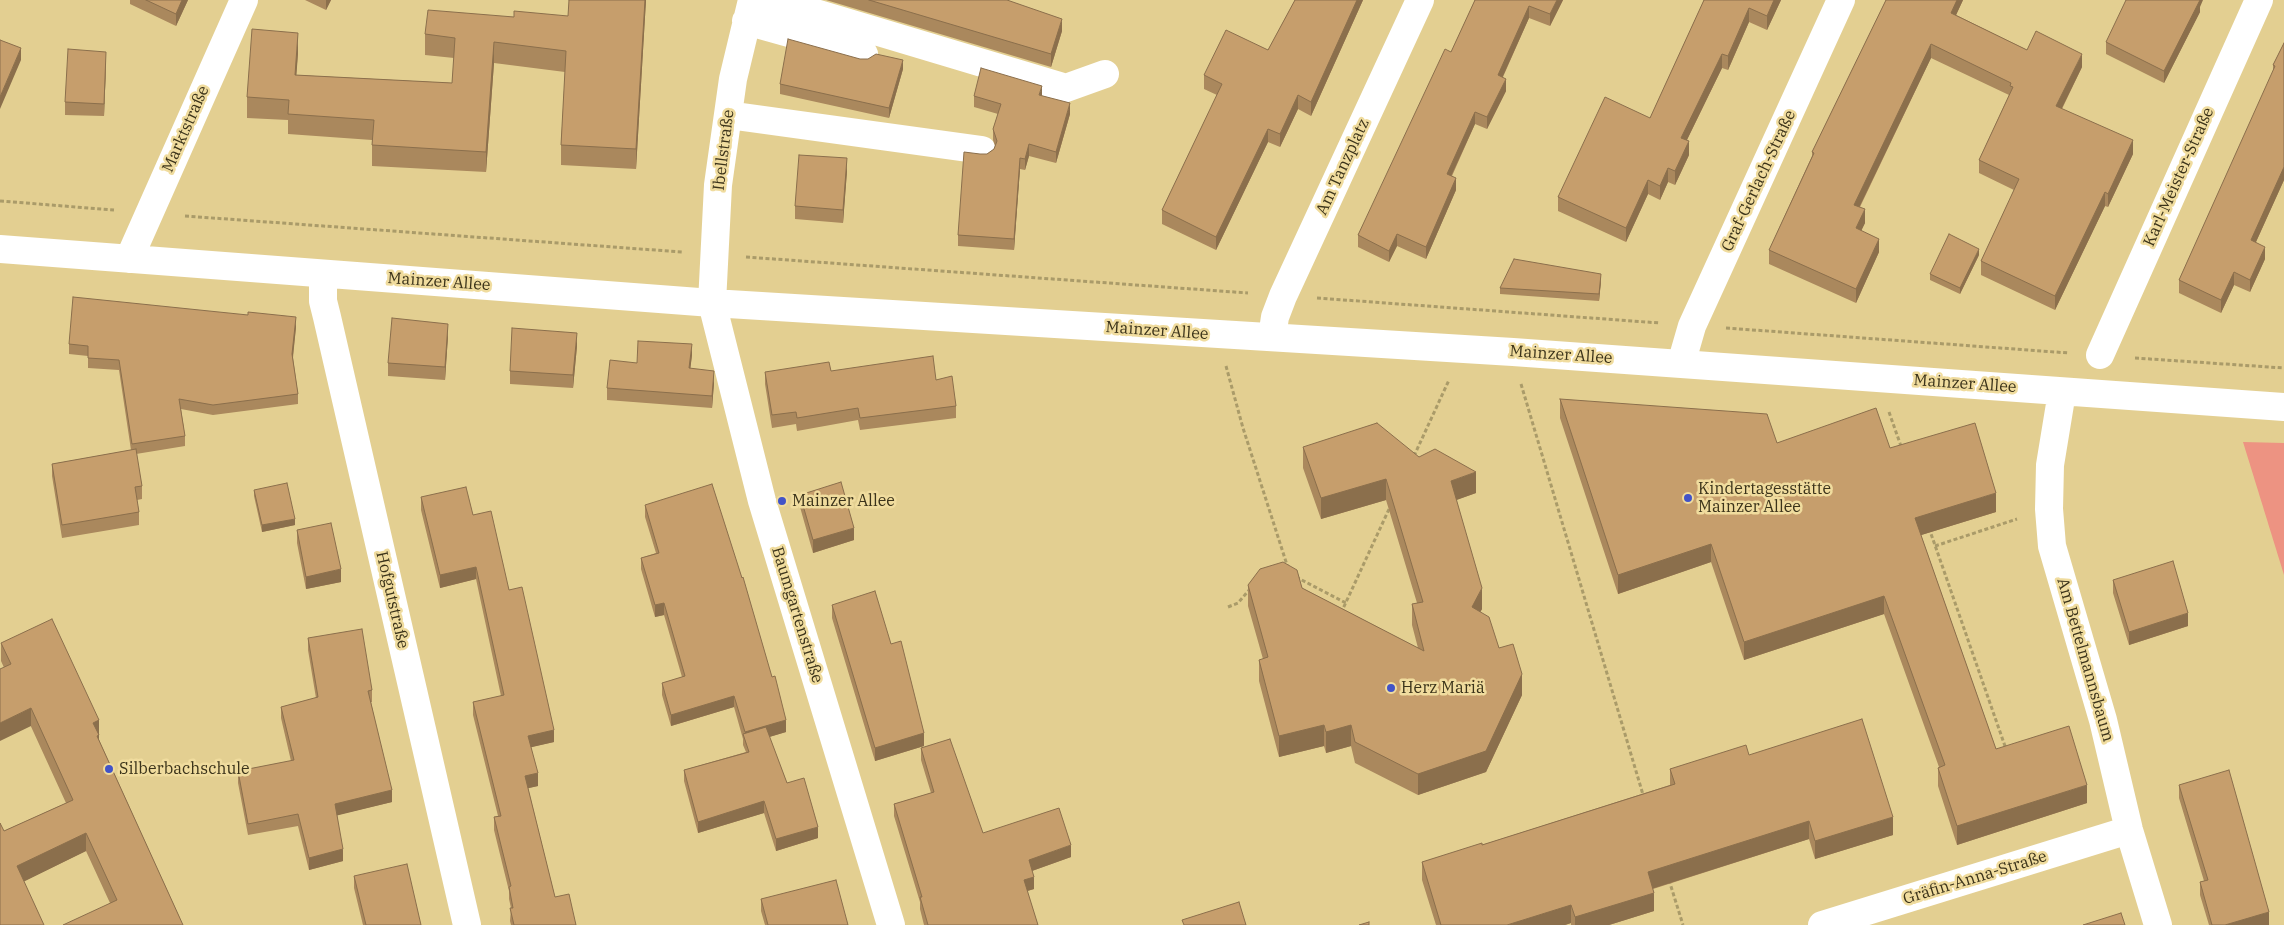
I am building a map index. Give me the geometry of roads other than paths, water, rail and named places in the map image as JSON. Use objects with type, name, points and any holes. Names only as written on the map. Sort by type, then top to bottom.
[{"type":"street","name":"Marktstraße","points":[[128,259],[244,0]]},
{"type":"street","points":[[772,0],[1066,88],[1105,74]]},
{"type":"street","name":"Am Tanzplatz","points":[[1272,337],[1275,317],[1284,296],[1420,0]]},
{"type":"street","name":"Graf-Gerlach-Straße","points":[[1681,364],[1692,326],[1841,0]]},
{"type":"street","name":"Karl-Meister-Straße","points":[[2100,355],[2259,0]]},
{"type":"street","points":[[749,10],[864,54]]},
{"type":"street","name":"Ibellstraße","points":[[712,302],[718,185],[733,79],[749,10]]},
{"type":"street","points":[[728,115],[982,150]]},
{"type":"street","name":"Mainzer Allee","points":[[0,249],[712,302],[1513,352],[2284,407]]},
{"type":"street","name":"Hofgutstraße","points":[[323,274],[323,301],[467,925]]},
{"type":"street","name":"Baumgartenstraße","points":[[712,302],[762,500],[891,925]]},
{"type":"street","name":"Am Bettelmannsbaum","points":[[2062,392],[2050,465],[2049,509],[2052,546],[2103,720],[2129,830],[2158,925]]},
{"type":"street","name":"Gräfin-Anna-Straße","points":[[1822,925],[2129,830]]},
{"type":"place","name":"Kindertagesstätte Mainzer Allee","points":[[1688,498]]},
{"type":"place","name":"Mainzer Allee","points":[[782,501]]},
{"type":"place","name":"Herz Mariä","points":[[1391,688]]},
{"type":"place","name":"Silberbachschule","points":[[109,769]]}]
